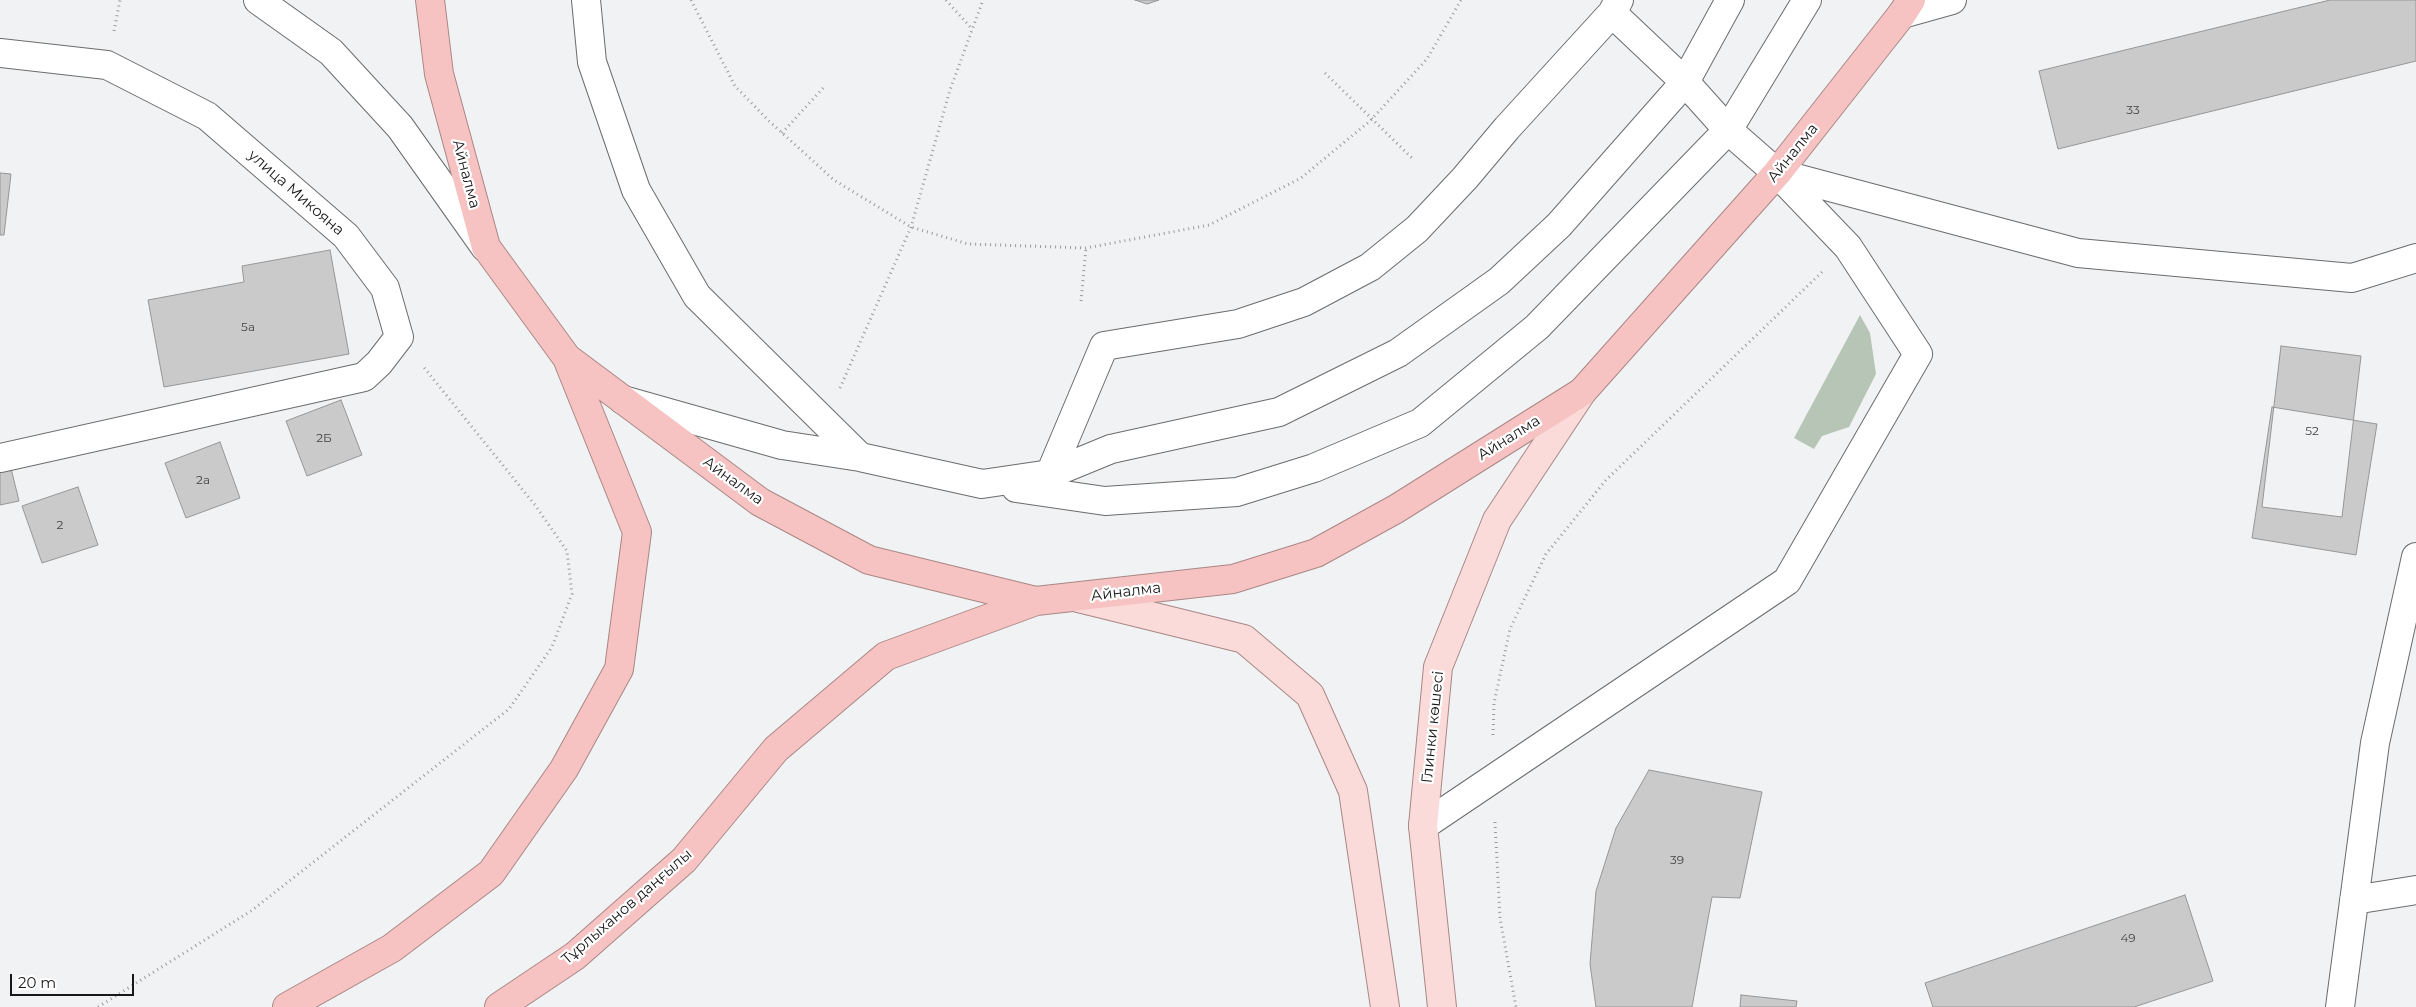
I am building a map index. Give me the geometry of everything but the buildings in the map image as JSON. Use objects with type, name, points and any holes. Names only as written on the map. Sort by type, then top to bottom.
[{"type":"highway","name":"Айналма","points":[[430,0],[439,74],[486,247],[567,358],[760,502],[869,560],[1036,601],[1078,598],[1232,579],[1316,553],[1396,509],[1582,392],[1778,173],[1906,7]]},
{"type":"highway","points":[[287,1007],[392,948],[491,873],[564,768],[619,669],[637,532],[567,358]]},
{"type":"highway","name":"Тұрлыханов даңғылы","points":[[499,1007],[575,956],[684,860],[776,749],[886,656],[1036,601]]},
{"type":"main road","name":"Глинки көшесі","points":[[1442,1007],[1423,826],[1438,666],[1497,520],[1582,392]]},
{"type":"main road","points":[[1078,598],[1244,639],[1310,694],[1353,791],[1386,1007]]},
{"type":"street","points":[[258,0],[331,52],[400,127],[486,247]]},
{"type":"street","points":[[586,0],[592,62],[636,190],[697,296],[860,457]]},
{"type":"street","points":[[982,484],[1050,474],[1111,449],[1279,412],[1398,353],[1499,281],[1559,225],[1685,82],[1730,0]]},
{"type":"street","points":[[623,400],[782,445],[860,457],[982,484],[1105,501],[1237,492],[1314,468],[1420,423],[1537,327],[1728,130],[1808,0]]},
{"type":"street","points":[[1906,7],[1952,0]]},
{"type":"street","points":[[1050,474],[1104,346],[1238,324],[1304,302],[1370,267],[1418,229],[1616,7],[1728,130],[1778,173],[1848,247],[1918,354],[1787,581],[1423,826]]},
{"type":"street","name":"улица Микояна","points":[[0,53],[106,65],[207,116],[346,236],[385,288],[399,337]]},
{"type":"street","points":[[1778,173],[2078,253],[2352,278],[2416,258]]},
{"type":"street","points":[[0,458],[364,377],[379,363],[399,337]]},
{"type":"street","points":[[2340,1007],[2374,743],[2416,557]]},
{"type":"street","points":[[2354,900],[2416,890]]},
{"type":"path","points":[[691,0],[736,86],[782,133],[834,180],[911,227],[968,244],[1086,248],[1209,226],[1301,178],[1373,118],[1427,59],[1461,0]]},
{"type":"path","points":[[946,0],[972,29]]},
{"type":"path","points":[[825,423],[911,227],[950,90],[983,0]]},
{"type":"path","points":[[1325,73],[1413,159]]},
{"type":"path","points":[[782,133],[824,87]]},
{"type":"path","points":[[1516,1007],[1500,918],[1492,779],[1494,703],[1510,630],[1546,554],[1606,480],[1848,247]]},
{"type":"path","points":[[1081,301],[1086,248]]},
{"type":"path","points":[[98,1007],[250,911],[509,710],[552,647],[572,594],[567,551],[535,504],[399,337]]},
{"type":"green space","points":[[1860,315],[1870,333],[1876,374],[1849,427],[1822,436],[1814,449],[1794,438]]}]
